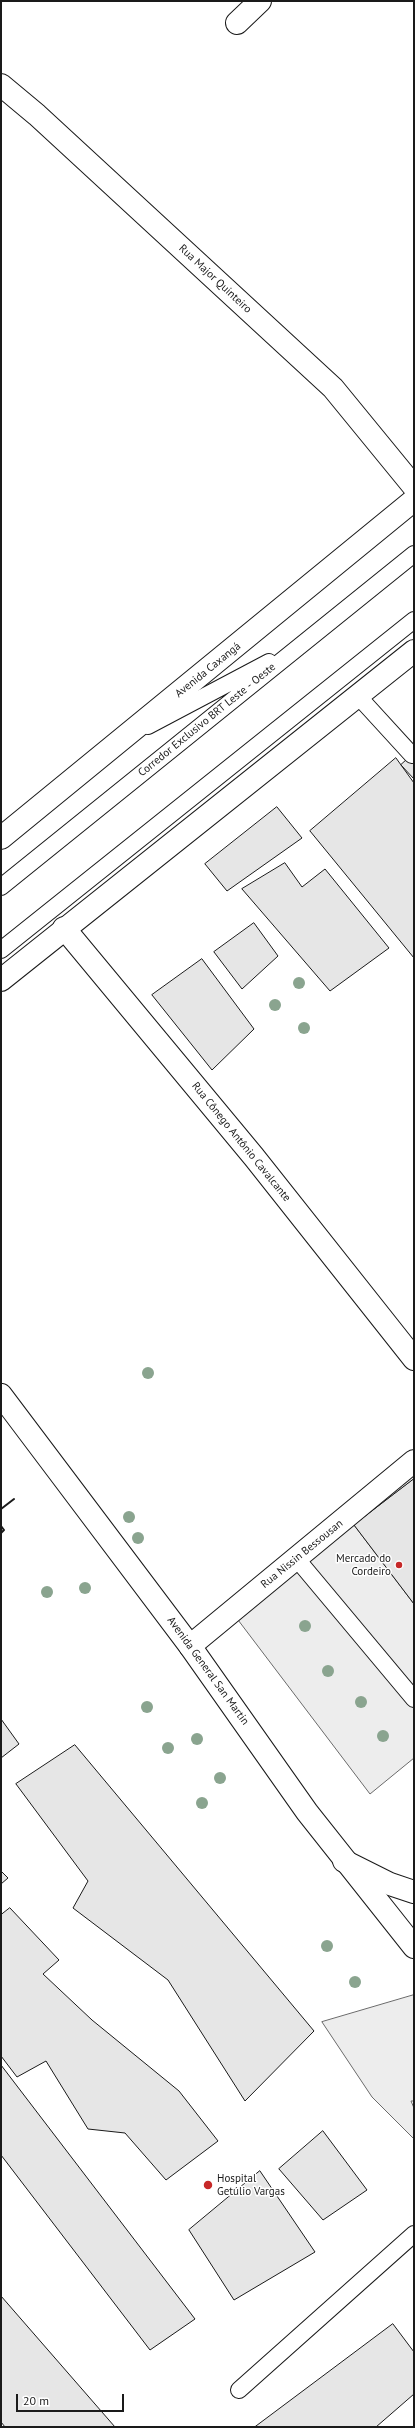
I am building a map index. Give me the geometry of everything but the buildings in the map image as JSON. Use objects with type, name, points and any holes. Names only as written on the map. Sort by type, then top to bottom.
[{"type":"main road","points":[[237,23],[260,1]]},
{"type":"main road","name":"Rua Major Quinteiro","points":[[1,85],[37,115],[333,388],[414,487]]},
{"type":"main road","name":"Avenida Caxangá","points":[[1,838],[124,739],[414,500]]},
{"type":"main road","points":[[1,980],[64,928],[414,651]]},
{"type":"main road","name":"Rua Cônego Antônio Cavalcante","points":[[64,928],[249,1151],[414,1359]]},
{"type":"main road","name":"Avenida General San Martin","points":[[1,1395],[190,1646],[344,1861],[414,1947]]},
{"type":"main road","name":"Rua Nissin Bessousan","points":[[190,1646],[414,1461]]},
{"type":"main road","points":[[344,1861],[390,1884],[414,1892]]},
{"type":"lane","name":"Corredor Exclusivo BRT Leste - Oeste","points":[[1,887],[414,554]]},
{"type":"lane","points":[[1,950],[414,620]]},
{"type":"lane","points":[[124,739],[302,644]]},
{"type":"lane","points":[[358,696],[412,755]]},
{"type":"lane","points":[[296,1558],[414,1699]]},
{"type":"lane","points":[[239,2390],[414,2234]]},
{"type":"shaded area","points":[[414,1455],[414,1479],[354,1525],[414,1604],[414,1758],[370,1794],[232,1612]]},
{"type":"shaded area","points":[[414,1995],[414,2101],[411,2101],[414,2108],[414,2139],[372,2097],[322,2022]]},
{"type":"wall","points":[[1,1509],[14,1499]]},
{"type":"wall","points":[[1,1526],[4,1530],[1,1533]]},
{"type":"place","name":"Mercado do Cordeiro","points":[[399,1565]]},
{"type":"place","name":"Hospital Getúlio Vargas","points":[[208,2185]]}]
